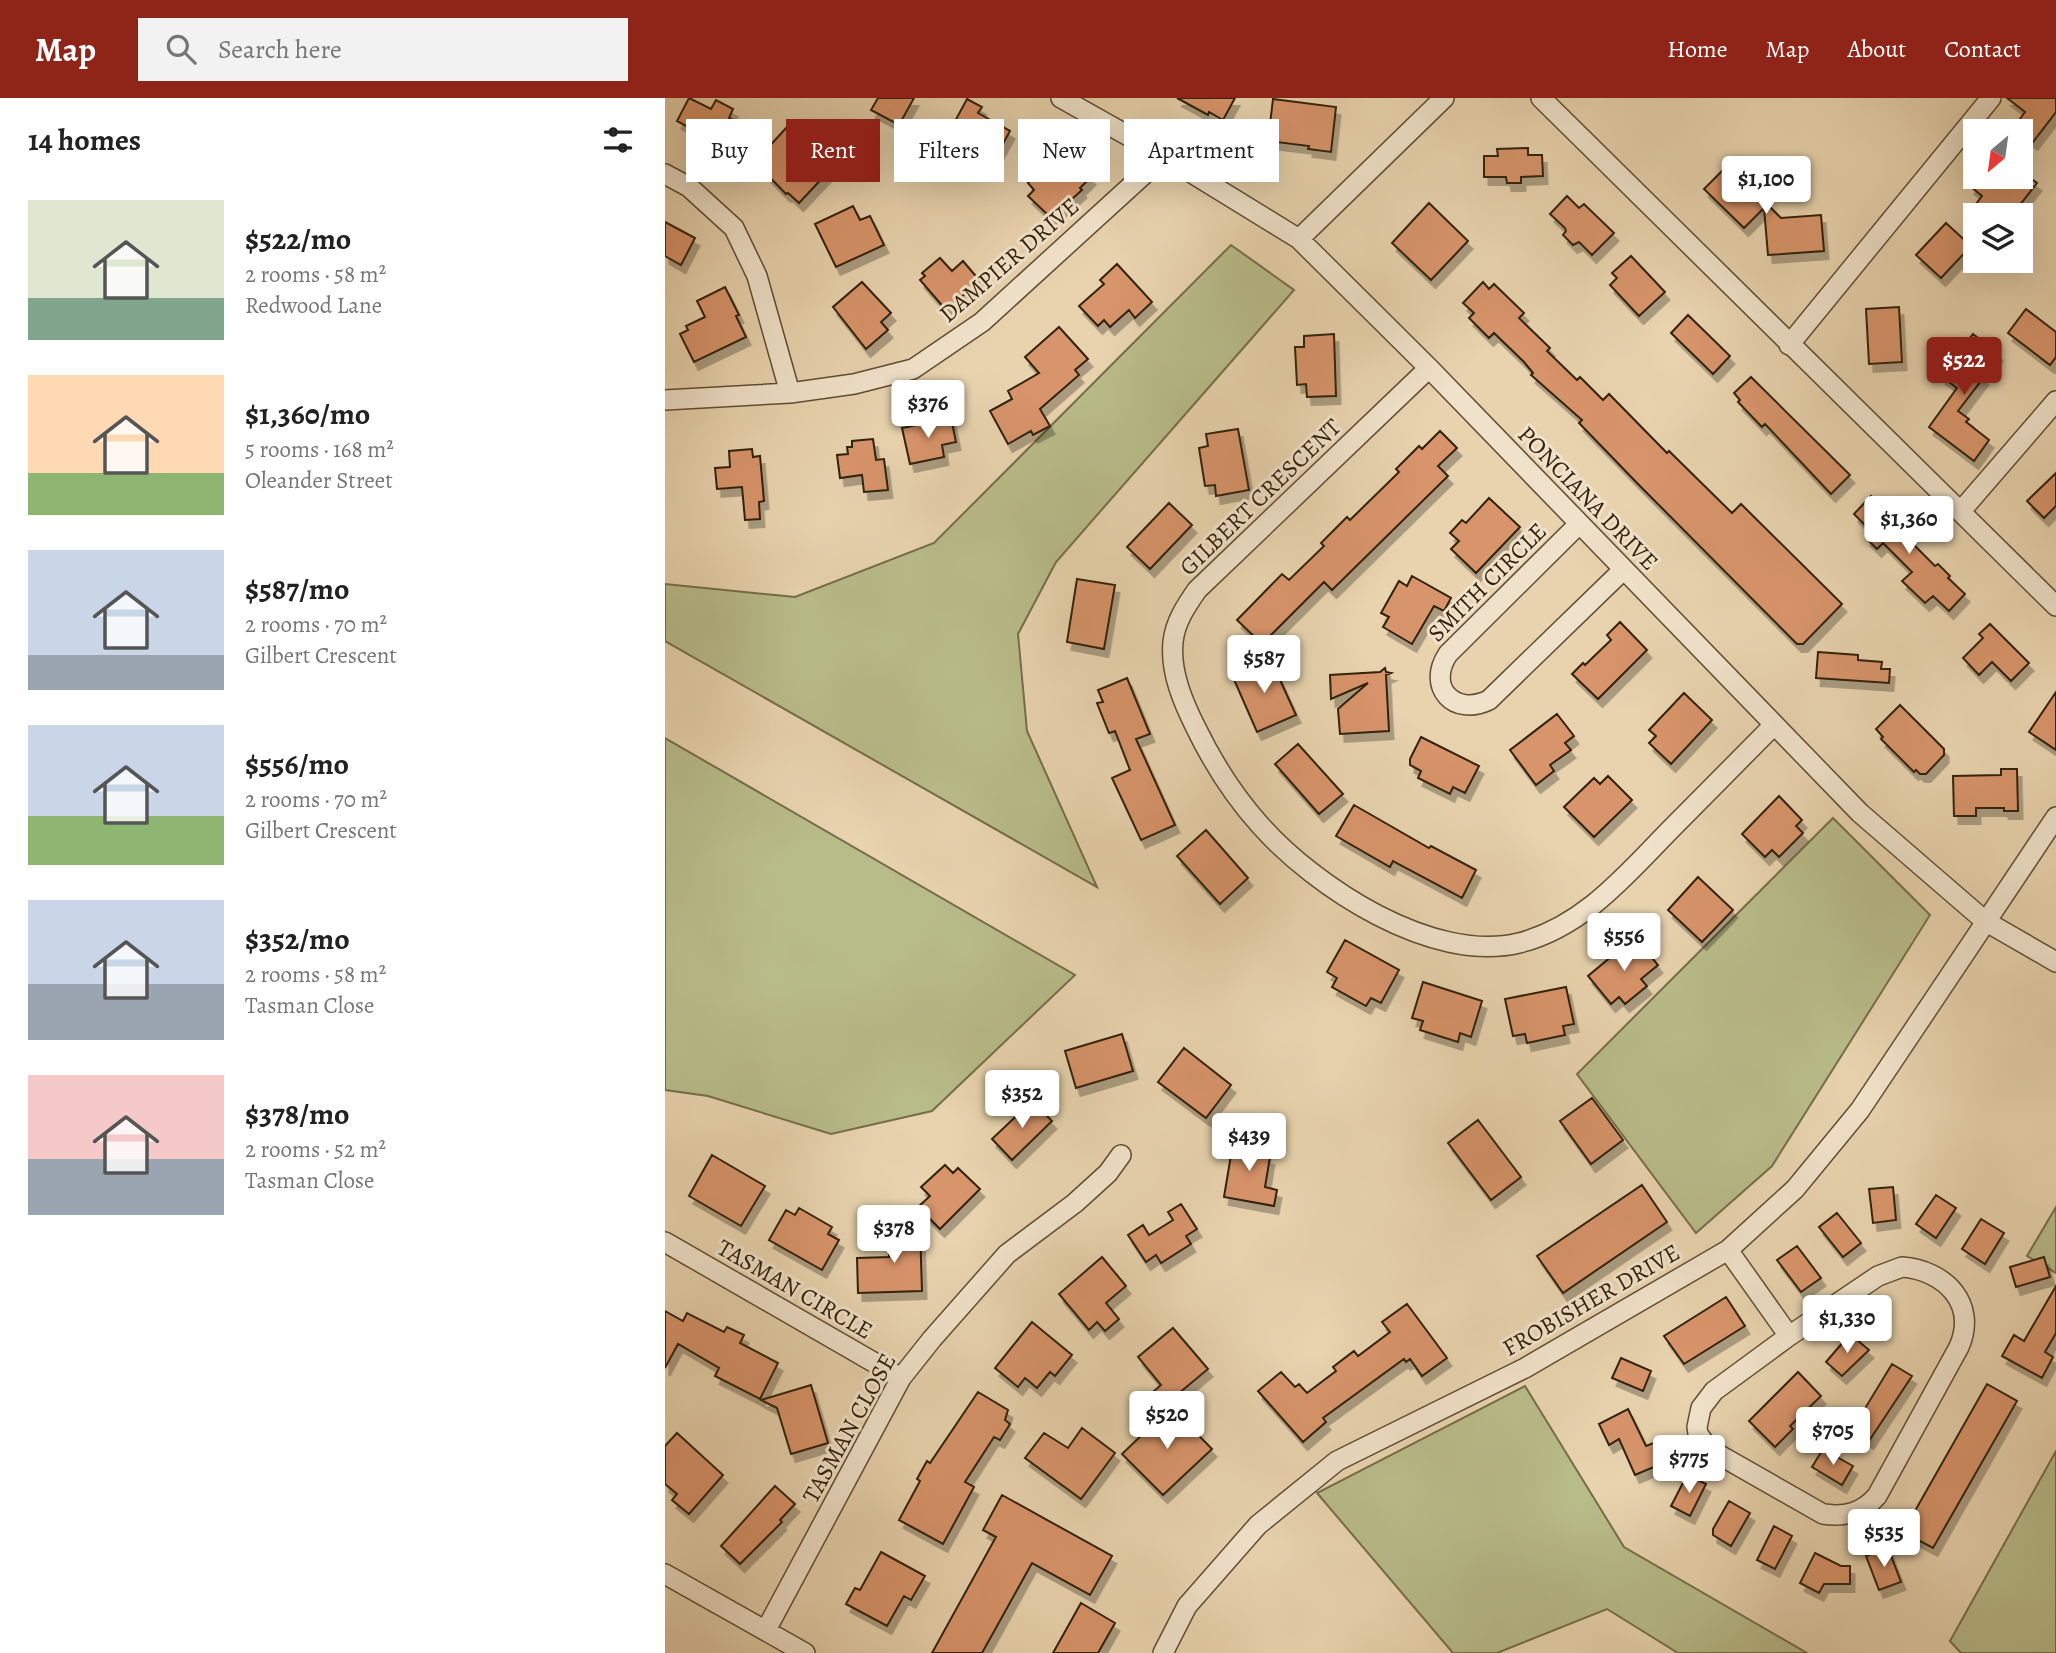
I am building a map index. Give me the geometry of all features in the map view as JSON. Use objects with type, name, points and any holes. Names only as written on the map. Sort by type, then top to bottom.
[{"type":"street","name":"PONCIANA DRIVE","points":[[1061,98],[1124,133]]},
{"type":"street","points":[[1300,239],[1444,98]]},
{"type":"street","points":[[1541,98],[2056,606]]},
{"type":"street","points":[[1789,345],[1991,98]]},
{"type":"street","points":[[665,174],[688,187],[734,228],[757,276],[790,393]]},
{"type":"street","name":"DAMPIER DRIVE","points":[[665,400],[790,393],[854,384],[913,369],[982,322],[1135,182]]},
{"type":"street","name":"PONCIANA DRIVE","points":[[1207,182],[1300,239],[1429,368],[1860,813],[1985,921],[2056,962]]},
{"type":"street","name":"GILBERT CRESCENT","points":[[1429,368],[1197,590],[1180,617],[1173,641],[1173,664],[1181,694],[1206,749],[1222,776],[1261,827],[1323,881],[1404,926],[1440,940],[1466,946],[1496,947],[1519,943],[1545,934],[1591,907],[1774,725]]},
{"type":"street","points":[[1961,511],[2056,401]]},
{"type":"street","name":"SMITH CIRCLE","points":[[1579,524],[1448,654],[1441,664],[1439,676],[1448,697],[1456,703],[1469,706],[1489,700],[1623,570]]},
{"type":"street","name":"FROBISHER DRIVE","points":[[1163,1653],[1187,1606],[1258,1525],[1337,1461],[1525,1368],[1728,1250],[1795,1189],[1860,1110],[2056,817]]},
{"type":"street","name":"TASMAN CLOSE","points":[[766,1630],[901,1378],[1007,1254],[1076,1203],[1108,1172],[1121,1155]]},
{"type":"street","name":"TASMAN CIRCLE","points":[[665,1242],[901,1378]]},
{"type":"street","points":[[1728,1250],[1789,1336]]},
{"type":"street","points":[[1902,1267],[1915,1268],[1942,1280],[1954,1290],[1960,1302],[1965,1328],[1959,1347],[1877,1496],[1869,1505],[1851,1514],[1823,1514],[1807,1506],[1709,1449],[1698,1434],[1699,1416],[1706,1399],[1789,1336],[1878,1276],[1902,1267]]},
{"type":"street","points":[[665,1574],[805,1653]]},
{"type":"green space","points":[[1231,245],[1294,290],[1056,562],[1018,634],[1027,731],[1097,887],[665,641],[665,584],[795,597],[934,543]]},
{"type":"green space","points":[[665,738],[1075,975],[932,1111],[831,1134],[708,1096],[665,1090]]},
{"type":"green space","points":[[1833,818],[1930,915],[1772,1166],[1696,1233],[1577,1074]]},
{"type":"green space","points":[[2056,1207],[2056,1273],[2027,1256]]},
{"type":"green space","points":[[1525,1386],[1624,1547],[1807,1653],[1678,1653],[1607,1609],[1497,1653],[1453,1653],[1317,1493]]},
{"type":"green space","points":[[2056,1451],[2056,1653],[1961,1653],[1950,1641]]},
{"type":"building","points":[[689,98],[711,109],[716,100],[733,109],[729,118],[731,119],[686,119],[686,126],[677,121]]},
{"type":"building","points":[[878,98],[914,98],[902,119],[894,119],[894,122],[871,110]]},
{"type":"building","points":[[1177,98],[1235,98],[1224,119],[1209,112],[1208,115]]},
{"type":"building","points":[[2007,98],[2056,98],[2056,112],[2033,142],[2033,119],[2020,119],[2025,112]]},
{"type":"building","points":[[967,99],[982,107],[978,113],[989,119],[956,119]]},
{"type":"building","points":[[1273,99],[1336,107],[1331,152],[1279,142],[1279,119],[1271,119]]},
{"type":"building","points":[[786,128],[786,182],[819,182],[799,203],[772,180],[772,143]]},
{"type":"building","points":[[1004,128],[1010,131],[1004,142]]},
{"type":"building","points":[[1528,148],[1528,155],[1542,155],[1543,176],[1521,177],[1521,183],[1507,183],[1506,177],[1484,177],[1484,156],[1498,156],[1497,149]]},
{"type":"building","points":[[1728,165],[1781,218],[1821,215],[1824,251],[1768,255],[1764,208],[1744,228],[1704,189]]},
{"type":"building","points":[[1086,182],[1080,188],[1082,190],[1051,218],[1028,196],[1034,190],[1028,183]]},
{"type":"building","points":[[1974,189],[2032,189],[2021,203],[1977,203],[1982,196]]},
{"type":"building","points":[[1567,196],[1579,208],[1584,204],[1614,233],[1592,255],[1579,242],[1573,245],[1563,235],[1565,228],[1550,214]]},
{"type":"building","points":[[1429,203],[1468,241],[1431,280],[1392,243]]},
{"type":"building","points":[[853,206],[860,220],[870,216],[884,245],[836,267],[815,224]]},
{"type":"building","points":[[665,222],[695,238],[681,265],[665,256]]},
{"type":"building","points":[[1946,223],[1963,239],[1963,255],[1941,278],[1916,255]]},
{"type":"building","points":[[1631,256],[1665,292],[1639,316],[1610,285],[1617,278],[1612,273]]},
{"type":"building","points":[[940,258],[952,271],[963,261],[980,281],[946,310],[920,280],[925,276],[922,273]]},
{"type":"building","points":[[1117,264],[1152,302],[1135,318],[1129,310],[1110,327],[1104,320],[1098,326],[1079,306],[1104,284],[1100,280]]},
{"type":"building","points":[[862,282],[891,313],[881,322],[888,330],[866,349],[833,307]]},
{"type":"building","points":[[1483,282],[1489,289],[1494,284],[1524,313],[1519,318],[1550,348],[1547,351],[1577,380],[1580,377],[1603,400],[1609,394],[1732,513],[1741,504],[1842,604],[1803,644],[1797,644],[1637,483],[1579,423],[1582,420],[1531,375],[1533,373],[1524,362],[1494,333],[1489,338],[1469,318],[1474,313],[1463,303]]},
{"type":"building","points":[[725,287],[746,337],[694,362],[680,334],[688,330],[686,326],[705,317],[697,301]]},
{"type":"building","points":[[1899,307],[1902,362],[1869,364],[1866,309]]},
{"type":"building","points":[[2026,309],[2056,332],[2056,357],[2050,365],[2008,333]]},
{"type":"building","points":[[1688,315],[1730,356],[1713,374],[1671,333]]},
{"type":"building","points":[[1059,327],[1088,359],[1075,370],[1079,375],[1040,409],[1050,426],[1033,435],[1031,431],[1008,444],[990,411],[1012,399],[1008,391],[1039,373],[1025,357]]},
{"type":"building","points":[[1334,334],[1336,396],[1307,397],[1306,384],[1297,385],[1295,347],[1304,347],[1304,336]]},
{"type":"building","points":[[1973,334],[1998,353],[1981,375],[1984,377],[1958,411],[1969,419],[1966,422],[1989,440],[1974,461],[1929,427],[1957,388],[1941,376]]},
{"type":"building","points":[[1751,377],[1850,475],[1831,494],[1765,424],[1762,427],[1738,402],[1740,400],[1734,393]]},
{"type":"building","points":[[951,418],[956,442],[942,445],[944,457],[910,464],[902,428]]},
{"type":"building","points":[[1238,429],[1249,490],[1216,496],[1215,485],[1205,486],[1199,448],[1208,446],[1206,434]]},
{"type":"building","points":[[1440,431],[1457,448],[1438,466],[1448,476],[1332,590],[1324,582],[1262,644],[1237,620],[1282,574],[1289,580],[1324,546],[1321,543],[1347,517],[1350,520],[1399,472],[1396,469],[1419,446],[1422,449]]},
{"type":"building","points":[[873,439],[876,460],[884,459],[888,490],[864,492],[862,475],[840,478],[837,455],[848,454],[847,447],[852,447],[852,441]]},
{"type":"building","points":[[752,449],[753,457],[760,456],[764,501],[759,502],[760,519],[745,520],[742,487],[717,489],[715,468],[730,467],[729,451]]},
{"type":"building","points":[[2056,473],[2056,506],[2044,518],[2027,501]]},
{"type":"building","points":[[1871,496],[1911,536],[1908,539],[1935,566],[1938,564],[1965,594],[1949,611],[1933,596],[1925,603],[1902,581],[1912,572],[1883,543],[1877,549],[1866,538],[1872,532],[1854,514]]},
{"type":"building","points":[[1489,498],[1520,527],[1476,573],[1451,549],[1459,541],[1450,533],[1462,520],[1466,523]]},
{"type":"building","points":[[1169,503],[1192,525],[1150,569],[1127,547]]},
{"type":"building","points":[[1412,576],[1451,598],[1444,611],[1434,606],[1412,644],[1383,627],[1389,617],[1381,613],[1399,581],[1407,586]]},
{"type":"building","points":[[1077,579],[1115,585],[1104,649],[1067,642]]},
{"type":"building","points":[[1620,622],[1647,650],[1598,699],[1572,674],[1611,640],[1607,635]]},
{"type":"building","points":[[1990,624],[2029,663],[2011,681],[1992,662],[1979,675],[1963,658],[1983,638],[1979,634]]},
{"type":"building","points":[[1818,652],[1858,655],[1858,660],[1882,662],[1881,669],[1890,669],[1889,683],[1816,678]]},
{"type":"building","points":[[1270,658],[1296,715],[1257,732],[1232,675]]},
{"type":"building","points":[[1385,668],[1386,672],[1391,673],[1386,675],[1389,731],[1340,734],[1338,709],[1368,683],[1331,699],[1330,675],[1380,672]]},
{"type":"building","points":[[1127,678],[1150,734],[1136,739],[1175,825],[1141,840],[1112,778],[1130,770],[1115,731],[1109,733],[1097,703],[1103,702],[1098,690]]},
{"type":"building","points":[[2056,692],[2056,750],[2029,732]]},
{"type":"building","points":[[1684,693],[1712,720],[1671,764],[1649,743],[1656,736],[1649,730]]},
{"type":"building","points":[[1900,705],[1944,749],[1944,755],[1926,774],[1920,774],[1916,770],[1914,772],[1881,739],[1883,737],[1876,729]]},
{"type":"building","points":[[1557,714],[1574,736],[1565,743],[1571,750],[1550,765],[1554,771],[1536,785],[1510,750]]},
{"type":"building","points":[[1421,737],[1479,766],[1465,793],[1453,787],[1450,794],[1418,778],[1421,771],[1410,765],[1410,759]]},
{"type":"building","points":[[1298,744],[1343,794],[1319,814],[1275,764]]},
{"type":"building","points":[[2001,769],[2017,769],[2018,811],[1976,808],[1976,816],[1954,816],[1953,776],[2001,775]]},
{"type":"building","points":[[1608,776],[1632,800],[1594,837],[1564,807],[1594,778],[1600,784]]},
{"type":"building","points":[[1779,796],[1802,820],[1796,826],[1803,833],[1779,857],[1772,850],[1765,857],[1742,834]]},
{"type":"building","points":[[1354,805],[1429,848],[1431,846],[1476,870],[1462,898],[1393,861],[1390,867],[1336,836]]},
{"type":"building","points":[[1206,830],[1248,878],[1220,904],[1177,856]]},
{"type":"building","points":[[1698,877],[1733,910],[1702,942],[1668,910]]},
{"type":"building","points":[[1635,937],[1658,965],[1641,979],[1647,986],[1625,1004],[1619,997],[1611,1004],[1588,976]]},
{"type":"building","points":[[1345,940],[1399,970],[1381,1003],[1371,998],[1366,1006],[1332,987],[1337,978],[1327,972]]},
{"type":"building","points":[[1423,982],[1482,1001],[1471,1037],[1460,1033],[1458,1042],[1420,1030],[1423,1021],[1412,1018]]},
{"type":"building","points":[[1566,987],[1574,1024],[1563,1026],[1565,1035],[1527,1043],[1525,1034],[1513,1036],[1505,999]]},
{"type":"building","points":[[1122,1034],[1133,1071],[1076,1088],[1065,1051]]},
{"type":"building","points":[[1184,1048],[1231,1085],[1206,1118],[1158,1082]]},
{"type":"building","points":[[1592,1098],[1623,1140],[1591,1164],[1560,1121]]},
{"type":"building","points":[[1032,1101],[1052,1121],[1012,1160],[992,1139]]},
{"type":"building","points":[[1478,1120],[1521,1177],[1491,1200],[1448,1143]]},
{"type":"building","points":[[1234,1137],[1267,1143],[1265,1156],[1270,1157],[1265,1187],[1277,1190],[1274,1206],[1224,1197]]},
{"type":"building","points":[[712,1155],[765,1186],[741,1226],[689,1196]]},
{"type":"building","points":[[945,1165],[953,1173],[958,1168],[980,1189],[940,1229],[918,1207],[930,1196],[921,1187]]},
{"type":"building","points":[[1642,1185],[1667,1222],[1563,1293],[1537,1256]]},
{"type":"building","points":[[1893,1187],[1896,1220],[1873,1223],[1869,1189]]},
{"type":"building","points":[[1936,1195],[1956,1208],[1936,1238],[1916,1224]]},
{"type":"building","points":[[1181,1204],[1197,1229],[1186,1236],[1191,1244],[1161,1263],[1156,1255],[1146,1262],[1128,1235],[1143,1225],[1149,1235],[1173,1220],[1168,1212]]},
{"type":"building","points":[[799,1208],[832,1227],[828,1234],[839,1240],[822,1270],[769,1240],[786,1210],[795,1215]]},
{"type":"building","points":[[1837,1213],[1861,1243],[1843,1257],[1819,1227]]},
{"type":"building","points":[[1981,1219],[2004,1233],[1985,1264],[1962,1249]]},
{"type":"building","points":[[920,1228],[922,1291],[858,1293],[857,1258],[889,1257],[889,1229]]},
{"type":"building","points":[[1797,1246],[1821,1278],[1801,1292],[1777,1260]]},
{"type":"building","points":[[1102,1257],[1126,1286],[1106,1303],[1119,1319],[1105,1331],[1097,1322],[1089,1330],[1059,1294]]},
{"type":"building","points":[[2044,1257],[2050,1277],[2016,1287],[2010,1267]]},
{"type":"building","points":[[2056,1286],[2056,1333],[2045,1352],[2053,1357],[2042,1378],[2002,1356],[2014,1335],[2024,1341]]},
{"type":"building","points":[[1726,1297],[1745,1326],[1684,1364],[1664,1336]]},
{"type":"building","points":[[1407,1304],[1447,1358],[1422,1376],[1410,1359],[1406,1362],[1404,1359],[1323,1418],[1326,1422],[1303,1442],[1258,1391],[1281,1372],[1295,1387],[1299,1384],[1307,1393],[1336,1371],[1333,1367],[1354,1351],[1358,1356],[1390,1332],[1382,1322]]},
{"type":"building","points":[[665,1311],[683,1321],[687,1313],[724,1332],[727,1327],[744,1335],[740,1343],[778,1363],[760,1399],[715,1376],[719,1368],[678,1344],[665,1368]]},
{"type":"building","points":[[1032,1322],[1072,1355],[1055,1376],[1050,1372],[1037,1388],[1025,1378],[1018,1387],[995,1368]]},
{"type":"building","points":[[1173,1328],[1208,1369],[1166,1404],[1154,1391],[1161,1385],[1138,1357]]},
{"type":"building","points":[[1850,1334],[1869,1350],[1842,1376],[1826,1362]]},
{"type":"building","points":[[1621,1358],[1651,1371],[1643,1391],[1612,1378]]},
{"type":"building","points":[[1892,1364],[1912,1376],[1869,1441],[1840,1425],[1848,1411],[1861,1415]]},
{"type":"building","points":[[1798,1372],[1821,1396],[1790,1426],[1793,1429],[1775,1447],[1749,1421]]},
{"type":"building","points":[[1987,1384],[2017,1401],[1933,1548],[1903,1532]]},
{"type":"building","points":[[811,1385],[828,1443],[791,1454],[777,1408],[761,1400]]},
{"type":"building","points":[[978,1392],[1008,1410],[1005,1420],[1010,1424],[1000,1440],[994,1437],[965,1482],[974,1487],[943,1544],[899,1520],[920,1481],[917,1479],[927,1461],[930,1463]]},
{"type":"building","points":[[1171,1407],[1212,1449],[1163,1495],[1122,1454]]},
{"type":"building","points":[[1628,1409],[1646,1446],[1659,1441],[1668,1461],[1635,1475],[1619,1439],[1609,1445],[1599,1424]]},
{"type":"building","points":[[1082,1428],[1115,1453],[1081,1499],[1025,1458],[1044,1433],[1068,1448]]},
{"type":"building","points":[[677,1433],[723,1475],[689,1514],[672,1500],[677,1494],[665,1484],[665,1446]]},
{"type":"building","points":[[1823,1449],[1853,1466],[1842,1485],[1812,1467]]},
{"type":"building","points":[[1687,1475],[1706,1484],[1690,1516],[1671,1506]]},
{"type":"building","points":[[775,1486],[795,1504],[780,1520],[782,1522],[740,1564],[721,1546]]},
{"type":"building","points":[[1002,1495],[1112,1556],[1090,1595],[1032,1563],[982,1653],[932,1653],[996,1537],[983,1530]]},
{"type":"building","points":[[1729,1501],[1750,1513],[1731,1546],[1713,1535],[1713,1529]]},
{"type":"building","points":[[1774,1526],[1792,1536],[1775,1569],[1757,1560]]},
{"type":"building","points":[[1888,1548],[1901,1582],[1879,1590],[1866,1556]]},
{"type":"building","points":[[881,1552],[925,1576],[911,1600],[904,1596],[887,1626],[846,1604],[855,1588],[860,1590]]},
{"type":"building","points":[[1815,1553],[1841,1566],[1850,1566],[1850,1584],[1824,1584],[1819,1593],[1800,1583]]},
{"type":"building","points":[[1081,1603],[1115,1623],[1098,1653],[1053,1653]]}]
